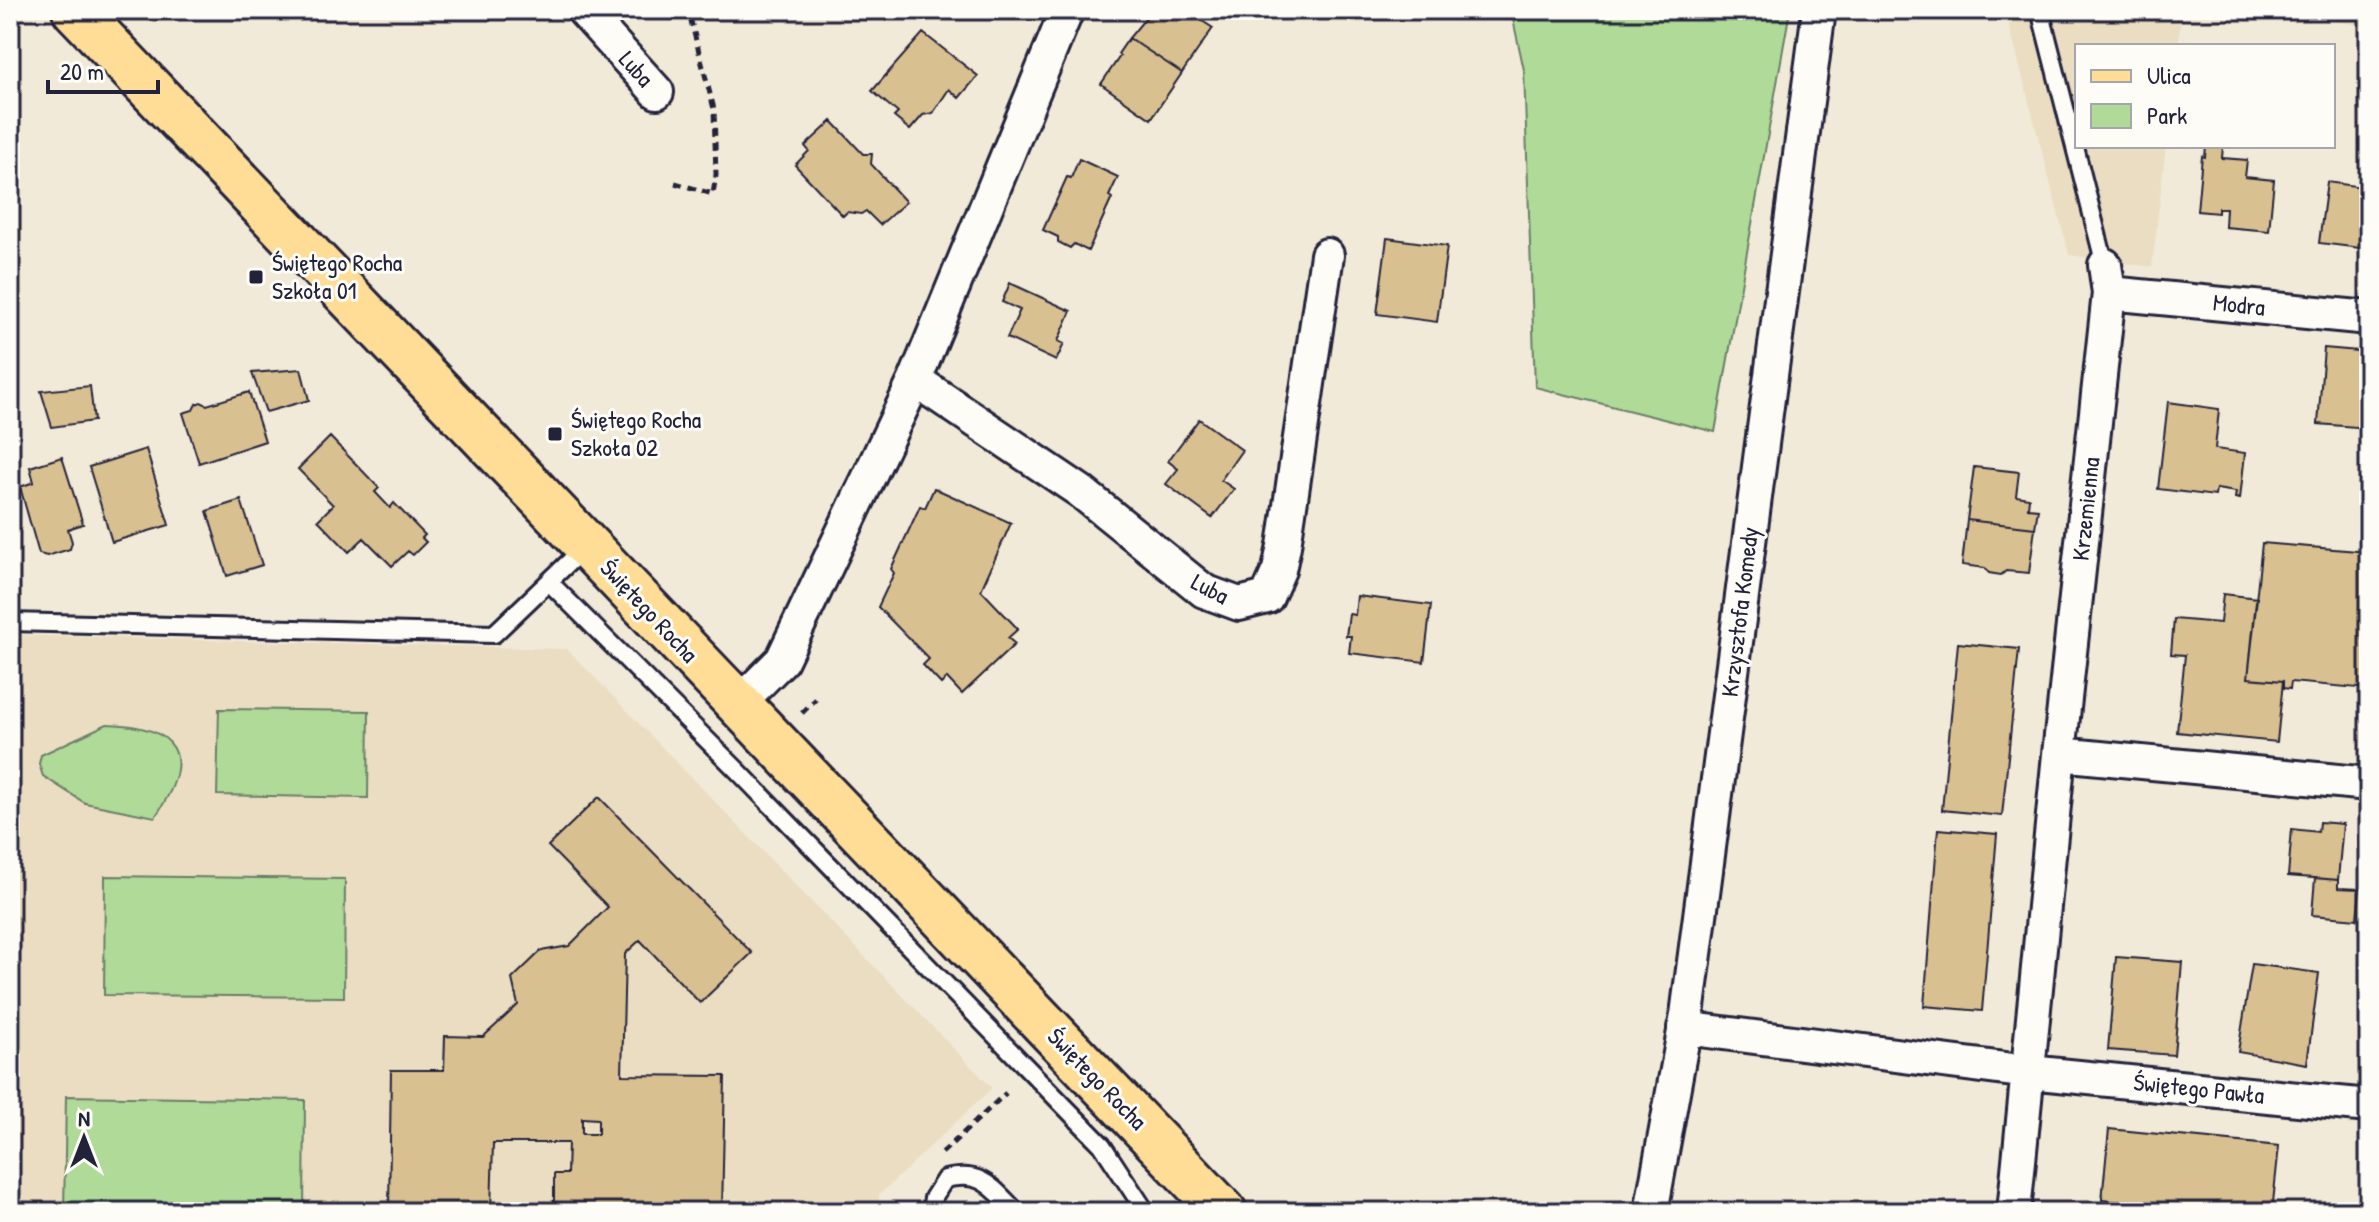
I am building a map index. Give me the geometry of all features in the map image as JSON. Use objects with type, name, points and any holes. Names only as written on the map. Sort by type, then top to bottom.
[{"type":"main road","name":"Świętego Rocha","points":[[75,10],[1224,1212]]},
{"type":"street","name":"Luba","points":[[583,10],[657,92]]},
{"type":"street","points":[[737,705],[782,660],[915,380],[1067,10]]},
{"type":"street","name":"Krzysztofa Komedy","points":[[1651,1212],[1684,1028],[1819,10]]},
{"type":"street","name":"Luba","points":[[915,380],[1080,491],[1204,591],[1239,604],[1267,597],[1279,570],[1284,546],[1327,255]]},
{"type":"street","name":"Modra","points":[[2107,279],[2369,318]]},
{"type":"street","name":"Krzemienna","points":[[2014,1212],[2107,279]]},
{"type":"street","points":[[2059,754],[2369,784]]},
{"type":"street","name":"Świętego Pawła","points":[[1684,1028],[2029,1072],[2369,1106]]},
{"type":"lane","points":[[2040,10],[2107,279]]},
{"type":"lane","points":[[10,622],[494,634],[587,545]]},
{"type":"lane","points":[[549,582],[739,772],[1102,1145],[1146,1212]]},
{"type":"lane","points":[[931,1212],[933,1198],[945,1179],[963,1175],[984,1180],[1017,1212]]},
{"type":"path","points":[[675,183],[713,194],[716,175],[714,109],[688,10]]},
{"type":"path","points":[[941,1154],[1006,1093]]},
{"type":"shaded area","points":[[2005,10],[2182,10],[2178,44],[2075,44],[2075,148],[2166,148],[2152,267],[2069,255]]},
{"type":"shaded area","points":[[2289,10],[2369,10],[2369,28]]},
{"type":"shaded area","points":[[10,635],[567,649],[992,1088],[879,1195],[879,1212],[10,1212]]},
{"type":"green space","points":[[1511,10],[1790,10],[1715,432],[1535,387],[1524,70]]},
{"type":"green space","points":[[219,709],[369,711],[368,798],[217,795]]},
{"type":"green space","points":[[107,724],[150,731],[165,738],[174,748],[176,777],[155,817],[85,803],[43,776],[39,764],[41,755]]},
{"type":"green space","points":[[105,876],[345,879],[344,997],[104,995]]},
{"type":"green space","points":[[66,1096],[305,1100],[304,1212],[64,1212]]},
{"type":"building","points":[[1152,10],[1185,10],[1213,28],[1182,73],[1129,38]]},
{"type":"building","points":[[923,33],[978,76],[959,98],[949,89],[933,113],[923,115],[910,130],[894,117],[898,113],[872,91]]},
{"type":"building","points":[[1129,38],[1182,73],[1151,119],[1101,84]]},
{"type":"building","points":[[832,121],[863,154],[872,154],[871,164],[906,202],[880,225],[866,211],[861,214],[847,212],[843,216],[795,165],[809,151],[805,146]]},
{"type":"building","points":[[2206,148],[2223,148],[2222,158],[2247,160],[2245,177],[2274,180],[2269,231],[2225,227],[2226,208],[2218,208],[2218,213],[2197,211],[2202,156],[2205,157]]},
{"type":"building","points":[[1079,159],[1118,177],[1088,251],[1074,244],[1070,248],[1058,242],[1058,237],[1043,230],[1067,177],[1071,178]]},
{"type":"building","points":[[2327,182],[2369,188],[2369,249],[2319,243]]},
{"type":"building","points":[[1387,238],[1447,246],[1437,322],[1377,314]]},
{"type":"building","points":[[1010,283],[1071,311],[1058,341],[1064,344],[1056,361],[1007,338],[1020,310],[1002,302]]},
{"type":"building","points":[[2324,348],[2369,352],[2369,428],[2318,424]]},
{"type":"building","points":[[301,369],[309,400],[266,412],[252,373]]},
{"type":"building","points":[[90,386],[94,421],[52,427],[41,391]]},
{"type":"building","points":[[249,392],[265,441],[199,463],[183,413],[193,410],[201,402],[207,405]]},
{"type":"building","points":[[2168,402],[2219,409],[2215,449],[2245,453],[2240,499],[2235,498],[2236,492],[2216,489],[2215,496],[2158,489]]},
{"type":"building","points":[[1199,419],[1242,450],[1221,480],[1234,489],[1212,518],[1166,484],[1178,469],[1168,461]]},
{"type":"building","points":[[330,437],[379,488],[375,492],[390,508],[394,503],[425,535],[422,538],[426,542],[413,555],[408,551],[392,566],[364,538],[349,552],[318,520],[333,505],[298,469]]},
{"type":"building","points":[[146,449],[169,525],[112,542],[89,467]]},
{"type":"building","points":[[62,457],[83,524],[68,529],[72,542],[70,549],[47,556],[39,554],[20,487],[34,482],[30,467]]},
{"type":"building","points":[[1974,467],[2019,472],[2016,496],[2029,498],[2028,508],[2038,509],[2035,528],[1967,520]]},
{"type":"building","points":[[934,488],[1011,523],[981,590],[1018,629],[1008,638],[1015,644],[962,694],[947,678],[941,684],[923,665],[929,659],[878,607],[894,573],[891,569],[920,506],[925,508]]},
{"type":"building","points":[[241,500],[262,565],[227,576],[207,511]]},
{"type":"building","points":[[1967,520],[2035,528],[2029,573],[2006,571],[2001,575],[1989,573],[1985,568],[1962,565]]},
{"type":"building","points":[[2262,543],[2369,552],[2369,689],[2291,682],[2290,689],[2283,688],[2283,681],[2248,678]]},
{"type":"building","points":[[2223,594],[2257,598],[2248,678],[2283,681],[2277,742],[2177,732],[2185,655],[2171,654],[2174,619],[2220,623]]},
{"type":"building","points":[[1357,596],[1431,605],[1424,662],[1349,653],[1351,636],[1346,636],[1349,614],[1355,615]]},
{"type":"building","points":[[1958,643],[2019,649],[2002,816],[1942,810]]},
{"type":"building","points":[[599,797],[752,953],[700,1003],[640,940],[625,954],[622,1075],[725,1076],[722,1212],[554,1212],[554,1174],[567,1174],[568,1143],[493,1143],[491,1212],[389,1212],[391,1070],[444,1070],[445,1036],[483,1037],[518,1005],[512,979],[541,951],[569,946],[608,907],[548,846]],"holes":[[[582,1118],[598,1119],[598,1134],[582,1134]]]},
{"type":"building","points":[[2319,822],[2343,824],[2338,880],[2288,876],[2292,829],[2318,832]]},
{"type":"building","points":[[1938,829],[1997,834],[1982,1011],[1924,1006]]},
{"type":"building","points":[[2315,878],[2338,880],[2338,888],[2360,889],[2357,919],[2312,915]]},
{"type":"building","points":[[2116,957],[2182,962],[2174,1055],[2108,1050]]},
{"type":"building","points":[[2252,964],[2319,973],[2307,1064],[2238,1052]]},
{"type":"building","points":[[2109,1129],[2279,1146],[2272,1212],[2224,1212],[2102,1200]]},
{"type":"place","name":"Świętego Rocha Szkoła 01","points":[[256,277]]},
{"type":"place","name":"Świętego Rocha Szkoła 02","points":[[555,434]]}]
